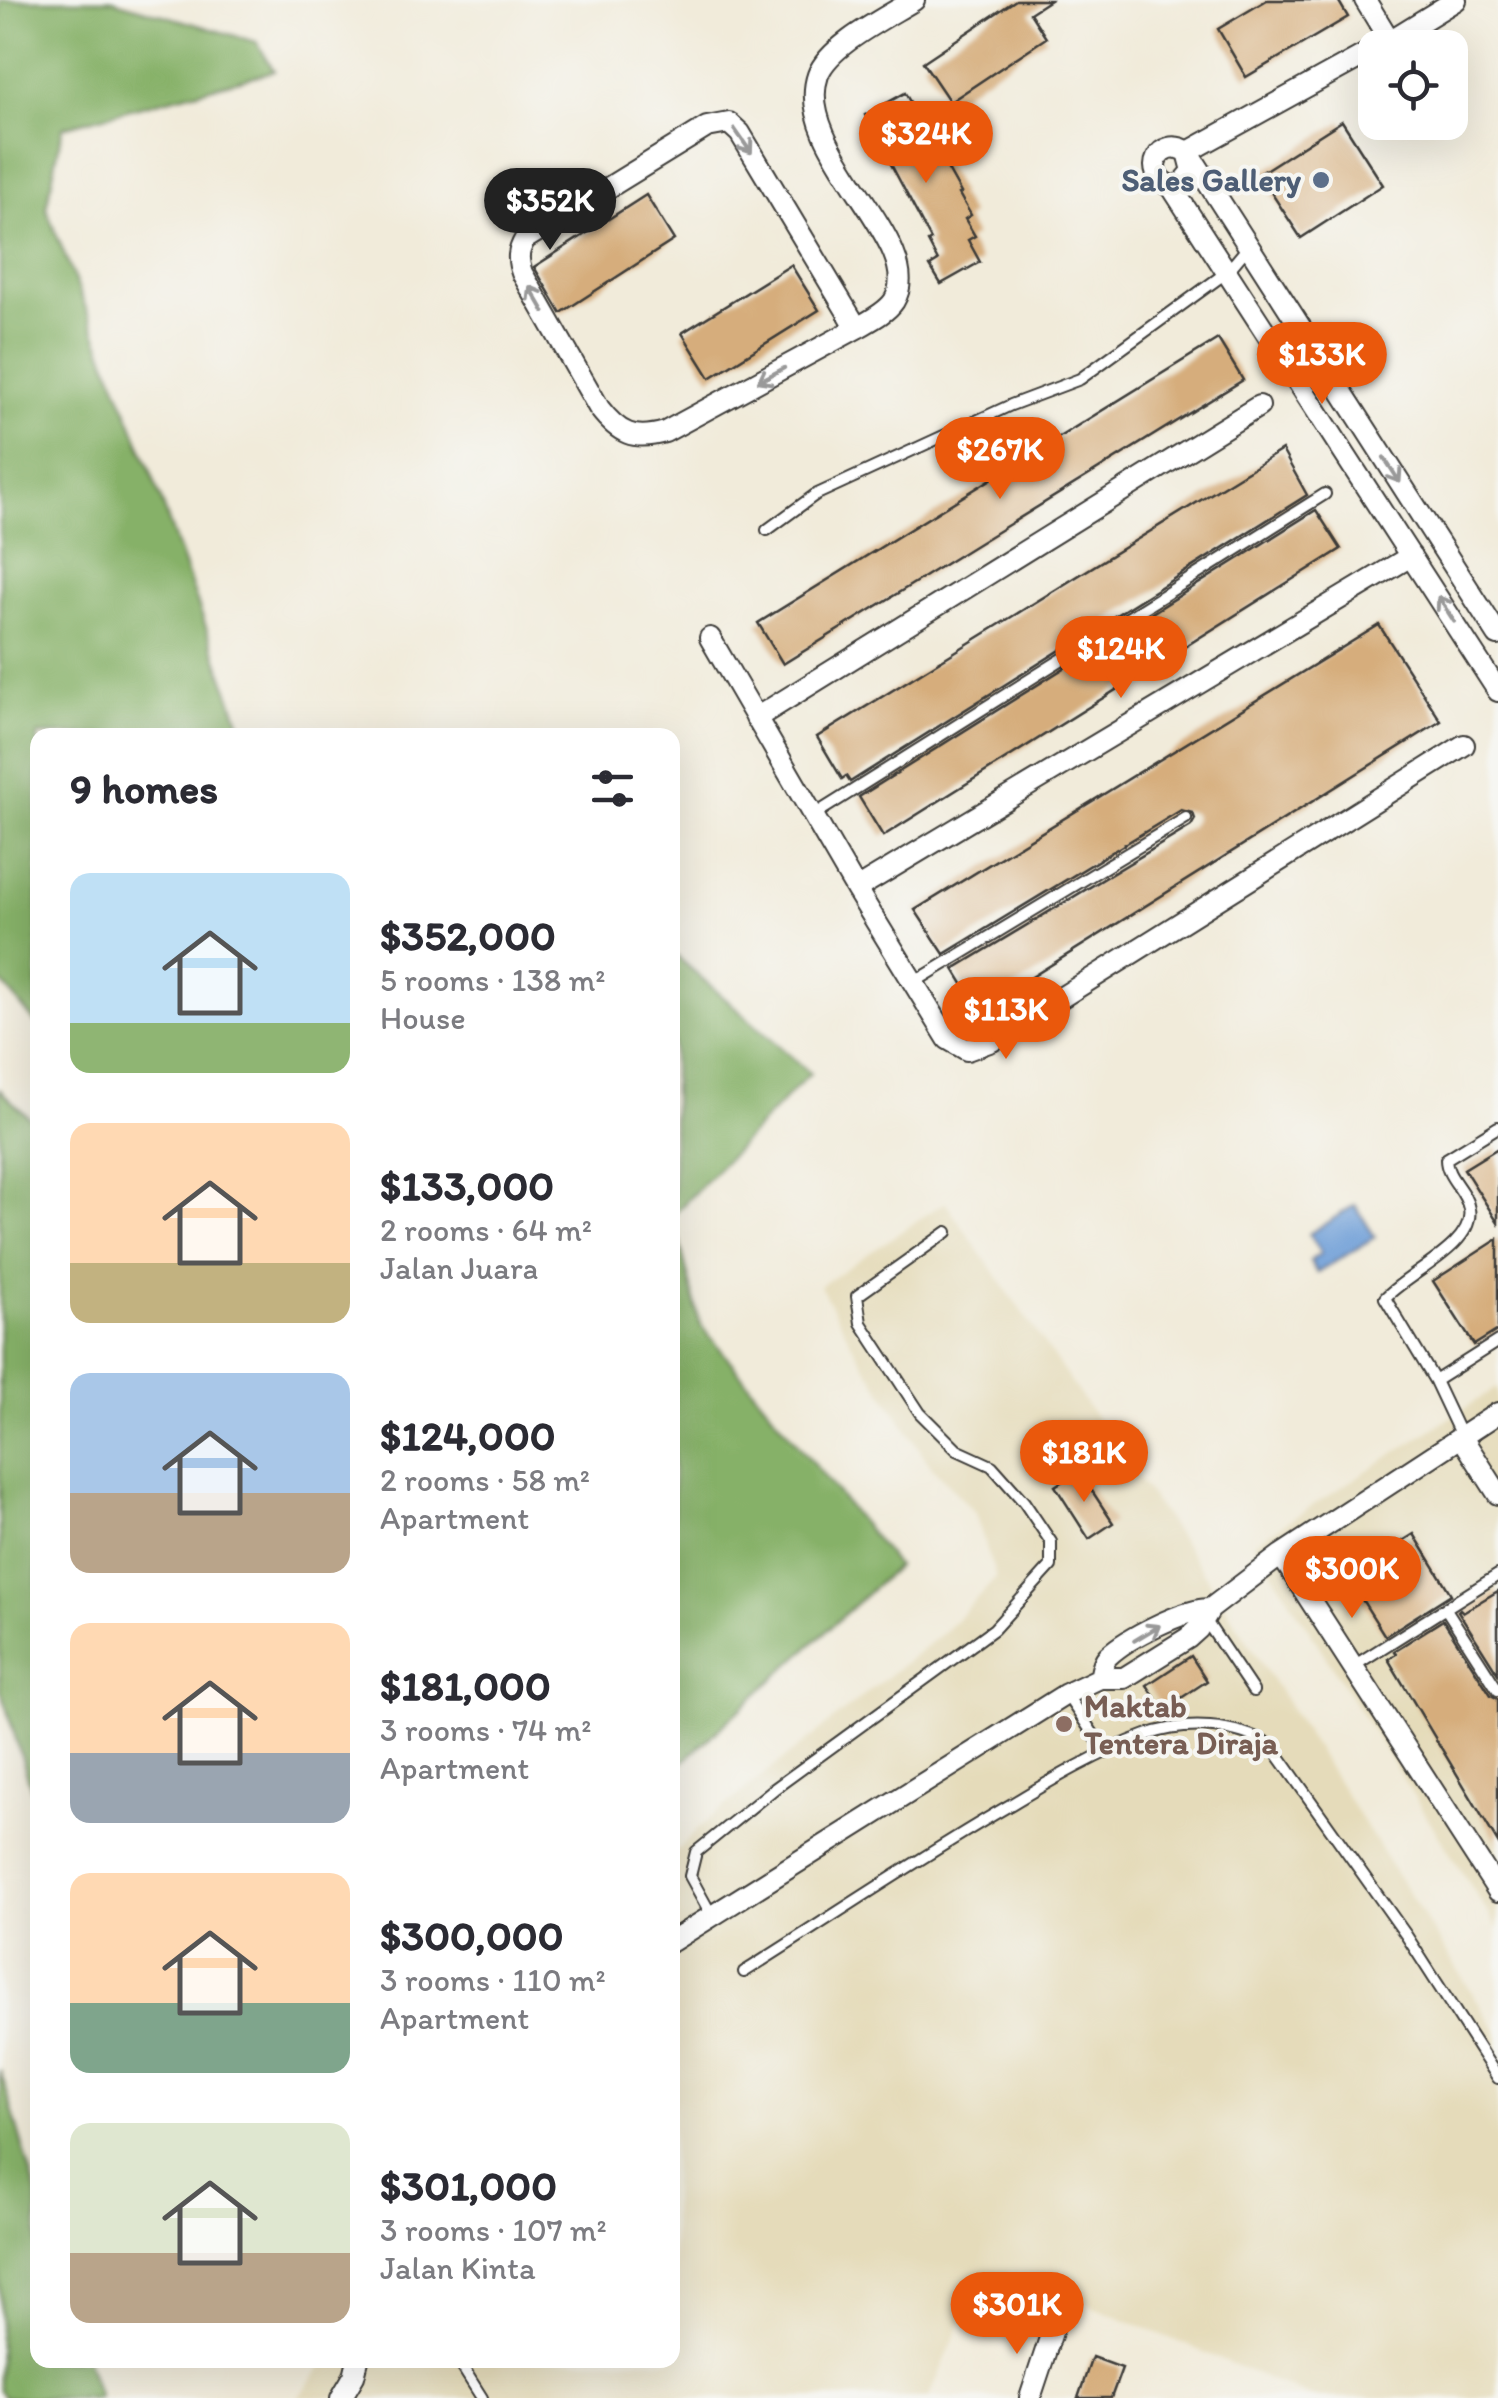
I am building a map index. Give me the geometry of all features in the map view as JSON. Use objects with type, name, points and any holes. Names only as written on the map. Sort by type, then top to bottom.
[{"type":"street","points":[[857,328],[740,133],[729,124],[708,127],[526,239],[519,249],[522,273],[599,408],[612,426],[627,435],[645,438],[666,432],[857,328],[893,302],[900,284],[894,255],[882,231],[824,138],[814,103],[818,73],[842,46],[914,0]]},
{"type":"street","points":[[1365,0],[1375,30]]},
{"type":"street","points":[[1407,30],[1456,0]]},
{"type":"street","points":[[1188,152],[1358,59]]},
{"type":"street","points":[[1498,635],[1188,152],[1179,147],[1159,152],[1154,173],[1171,186],[1498,691]]},
{"type":"street","points":[[1171,186],[1189,179],[1193,161],[1188,152]]},
{"type":"street","points":[[756,718],[1259,406]]},
{"type":"street","points":[[856,889],[1412,556]]},
{"type":"street","points":[[710,638],[948,1039],[967,1050],[992,1041],[1464,745]]},
{"type":"street","points":[[680,1937],[1066,1694],[1100,1678],[1109,1656],[1174,1617],[1204,1612],[1281,1556],[1498,1413]]},
{"type":"street","points":[[1461,1436],[1498,1494]]},
{"type":"street","points":[[1281,1556],[1498,1891]]},
{"type":"street","points":[[1030,2398],[1052,2332]]},
{"type":"street","points":[[341,2398],[356,2368]]},
{"type":"lane","points":[[767,530],[815,495],[1080,378],[1227,272],[1248,247]]},
{"type":"lane","points":[[813,816],[1324,494]]},
{"type":"lane","points":[[914,982],[1186,818]]},
{"type":"lane","points":[[1461,1436],[1436,1381],[1385,1298],[1464,1236],[1470,1211],[1464,1194],[1446,1168],[1446,1159],[1498,1127]]},
{"type":"lane","points":[[712,1916],[690,1876],[696,1852],[774,1789],[994,1629],[1051,1566],[1050,1542],[1024,1502],[992,1466],[957,1450],[920,1413],[861,1323],[857,1296],[947,1232]]},
{"type":"lane","points":[[1436,1381],[1498,1342]]},
{"type":"lane","points":[[1352,1668],[1498,1575]]},
{"type":"lane","points":[[1446,1609],[1498,1690]]},
{"type":"lane","points":[[1204,1612],[1253,1690]]},
{"type":"lane","points":[[1066,1694],[1106,1753]]},
{"type":"lane","points":[[744,1972],[964,1832],[1106,1753],[1147,1735],[1198,1727],[1252,1734],[1272,1745],[1406,1935],[1498,2078]]},
{"type":"lane","points":[[463,2368],[482,2398]]},
{"type":"shaded area","name":"Maktab Tentera Diraja","points":[[945,1202],[1202,1570],[1498,2033],[1498,2398],[1314,2398],[1094,2307],[1049,2278],[1010,2272],[961,2323],[929,2398],[298,2398],[321,2368],[680,2368],[680,1847],[710,1818],[946,1630],[996,1578],[975,1513],[930,1465],[857,1353],[820,1286]]},
{"type":"shaded area","points":[[1498,1387],[1498,1929],[1254,1543]]},
{"type":"green space","points":[[0,0],[112,0],[257,42],[274,71],[63,127],[46,208],[152,474],[242,728],[30,728],[30,1016],[0,980]]},
{"type":"green space","points":[[680,959],[810,1073],[680,1208]]},
{"type":"green space","points":[[0,1090],[30,1118],[30,1784],[0,1688]]},
{"type":"green space","points":[[680,1243],[700,1324],[897,1566],[680,1765]]},
{"type":"green space","points":[[0,2069],[30,2170],[30,2368],[90,2368],[99,2398],[4,2398],[0,2390]]},
{"type":"water","points":[[1355,1205],[1375,1237],[1317,1273],[1310,1261],[1321,1253],[1309,1234]]},
{"type":"building","points":[[1016,0],[1050,0],[1030,13],[1046,38],[950,102],[923,62]]},
{"type":"building","points":[[1267,0],[1338,0],[1348,17],[1246,77],[1218,29]]},
{"type":"building","points":[[905,93],[971,215],[965,219],[975,236],[968,240],[980,262],[941,284],[930,266],[938,261],[928,242],[931,240],[865,115]]},
{"type":"building","name":"Sales Gallery","points":[[1342,121],[1383,185],[1301,238],[1259,174]]},
{"type":"building","points":[[646,195],[674,240],[561,313],[534,267]]},
{"type":"building","points":[[791,265],[819,310],[710,378],[682,333]]},
{"type":"building","points":[[1218,339],[1243,380],[783,664],[758,623]]},
{"type":"building","points":[[1282,450],[1307,495],[850,782],[846,776],[842,779],[817,737]]},
{"type":"building","points":[[1316,510],[1341,549],[883,836],[859,797]]},
{"type":"building","points":[[1379,625],[1441,721],[979,1010],[954,969],[1191,826],[1193,813],[1181,810],[944,954],[915,910]]},
{"type":"building","points":[[1498,1148],[1498,1223],[1464,1169]]},
{"type":"building","points":[[1498,1239],[1498,1330],[1474,1345],[1433,1281]]},
{"type":"building","points":[[1079,1471],[1113,1523],[1089,1539],[1055,1486]]},
{"type":"building","points":[[1414,1534],[1451,1594],[1385,1636],[1347,1576]]},
{"type":"building","points":[[1498,1591],[1498,1674],[1458,1611],[1463,1612]]},
{"type":"building","points":[[1443,1620],[1491,1695],[1498,1699],[1498,1843],[1388,1659],[1396,1654],[1394,1651]]},
{"type":"building","points":[[1191,1656],[1207,1681],[1163,1710],[1147,1685]]},
{"type":"building","points":[[1092,2357],[1122,2368],[1111,2398],[1078,2398]]},
{"type":"place","name":"Sales Gallery","points":[[1321,180]]},
{"type":"place","name":"Maktab Tentera Diraja","points":[[1064,1724]]}]
